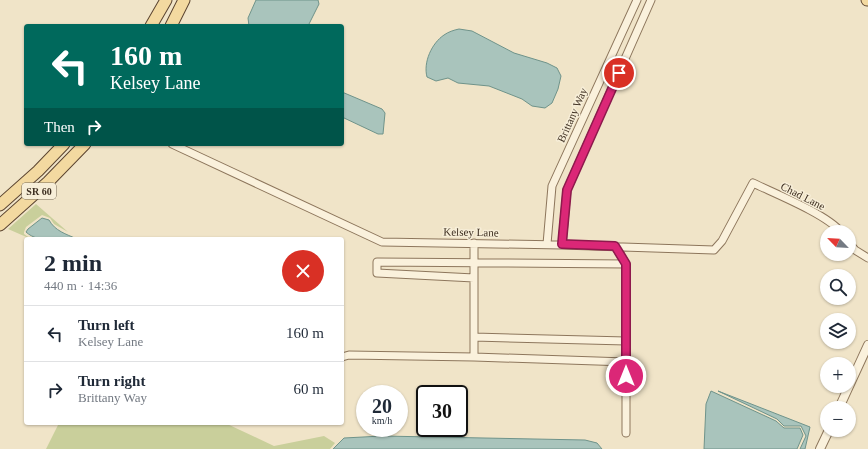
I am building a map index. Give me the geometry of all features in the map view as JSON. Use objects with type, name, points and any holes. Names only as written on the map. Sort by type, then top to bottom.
[{"type":"main road","points":[[152,24],[166,0]]},
{"type":"main road","points":[[172,24],[184,0]]},
{"type":"main road","name":"SR 60","points":[[0,205],[38,171],[62,146]]},
{"type":"main road","name":"SR 60","points":[[0,225],[48,182],[83,146]]},
{"type":"street","name":"Brittany Way","points":[[547,244],[552,186],[637,0]]},
{"type":"street","points":[[562,244],[567,190],[651,0]]},
{"type":"street","points":[[630,13],[643,19]]},
{"type":"street","points":[[588,108],[601,114]]},
{"type":"street","name":"Kelsey Lane","points":[[176,146],[382,242],[562,244],[714,250],[722,241],[753,183]]},
{"type":"street","name":"Chad Lane","points":[[753,183],[822,217],[834,225]]},
{"type":"street","points":[[474,244],[474,358]]},
{"type":"street","points":[[615,246],[626,264],[626,433]]},
{"type":"street","points":[[856,251],[868,258]]},
{"type":"street","points":[[474,278],[377,273],[377,262],[626,264]]},
{"type":"street","points":[[474,336],[626,341]]},
{"type":"street","points":[[842,401],[868,345]]},
{"type":"street","points":[[344,357],[349,355],[626,362]]},
{"type":"street","points":[[820,449],[826,437]]},
{"type":"green space","points":[[36,204],[68,232],[54,224],[50,218],[42,215],[26,227],[24,234],[28,237],[8,229]]},
{"type":"green space","points":[[58,425],[229,425],[274,446],[324,436],[335,443],[330,449],[46,449]]},
{"type":"water","points":[[256,0],[318,0],[319,4],[309,24],[249,24],[248,18]]},
{"type":"water","points":[[459,29],[472,31],[514,53],[547,63],[557,68],[561,76],[558,89],[552,103],[545,108],[532,106],[522,99],[489,86],[458,83],[448,78],[436,81],[427,77],[427,59],[432,48],[444,35]]},
{"type":"water","points":[[344,93],[382,109],[385,113],[383,134],[378,134],[344,118]]},
{"type":"water","points":[[42,218],[49,220],[54,227],[72,237],[34,237],[26,232]]},
{"type":"water","points":[[711,391],[776,421],[784,428],[800,428],[803,435],[797,449],[704,449],[706,404]]},
{"type":"water","points":[[718,391],[810,427],[805,449],[800,449],[806,436],[801,426],[784,426],[777,419]]},
{"type":"water","points":[[408,437],[585,440],[597,443],[602,449],[333,449],[344,438]]},
{"type":"route","points":[[619,73],[567,190],[562,244],[615,246],[626,264],[626,376]]}]
